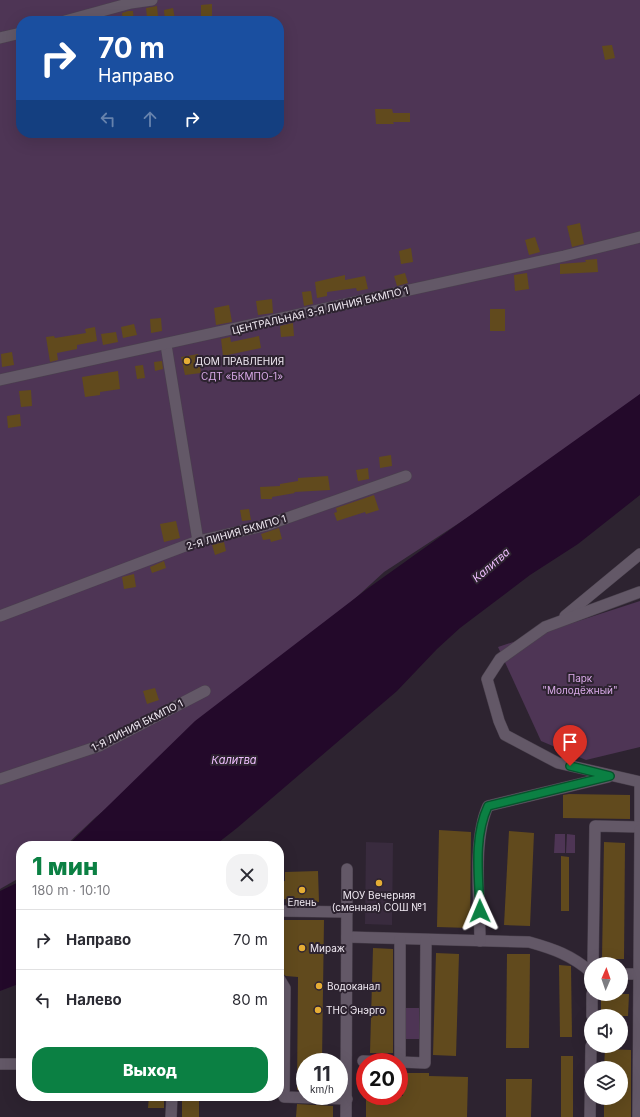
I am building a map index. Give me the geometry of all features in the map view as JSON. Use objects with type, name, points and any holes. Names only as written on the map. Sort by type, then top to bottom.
[{"type":"street","points":[[83,16],[131,3],[152,0]]},
{"type":"street","points":[[0,38],[16,34]]},
{"type":"street","name":"ЦЕНТРАЛЬНАЯ 3-Я ЛИНИЯ БКМПО 1","points":[[0,380],[166,345],[556,258],[640,237]]},
{"type":"street","points":[[166,345],[198,541]]},
{"type":"street","name":"2-Я ЛИНИЯ БКМПО 1","points":[[0,616],[198,541],[267,525],[406,476]]},
{"type":"street","points":[[558,621],[640,554]]},
{"type":"street","points":[[640,592],[545,627],[500,659],[487,679],[504,735],[558,763],[640,782],[640,824]]},
{"type":"street","name":"1-Я ЛИНИЯ БКМПО 1","points":[[0,780],[99,746],[205,691]]},
{"type":"street","points":[[480,941],[479,836],[482,818],[488,806],[610,776]]},
{"type":"street","points":[[593,957],[595,826],[640,828],[638,1117]]},
{"type":"street","points":[[346,1053],[347,869]]},
{"type":"street","points":[[284,911],[347,912]]},
{"type":"street","points":[[347,937],[529,942],[554,949],[575,958],[584,966]]},
{"type":"street","points":[[400,938],[400,1053]]},
{"type":"street","points":[[408,1062],[425,1063],[426,940]]},
{"type":"street","points":[[628,974],[639,974]]},
{"type":"street","points":[[284,986],[284,1002]]},
{"type":"street","points":[[590,1117],[591,1053]]},
{"type":"street","points":[[0,1064],[16,1064]]},
{"type":"street","points":[[284,1097],[296,1097]]},
{"type":"street","points":[[171,1117],[172,1101]]},
{"type":"street","points":[[346,1105],[346,1117]]},
{"type":"shaded area","name":"МОУ Вечерняя (сменная) СОШ №1","points":[[366,842],[393,843],[392,925],[365,924]]},
{"type":"green space","name":"СДТ «БКМПО-1»","points":[[0,0],[640,0],[640,395],[545,467],[384,572],[312,638],[96,817],[70,841],[16,841],[16,880],[0,889]]},
{"type":"green space","name":"Парк \"Молодёжный\"","points":[[640,601],[640,747],[586,760],[541,741],[498,647]]},
{"type":"green space","points":[[555,834],[565,834],[565,853],[554,853]]},
{"type":"green space","points":[[567,834],[575,835],[575,853],[566,853]]},
{"type":"green space","points":[[406,1008],[419,1008],[419,1039],[405,1039]]},
{"type":"water","name":"Калитва","points":[[640,394],[640,495],[578,544],[530,575],[460,628],[437,649],[397,691],[237,828],[220,841],[72,841],[195,721],[367,589]]},
{"type":"water","points":[[16,883],[16,985],[0,991],[0,891]]},
{"type":"building","points":[[212,4],[212,16],[201,16],[201,5]]},
{"type":"building","points":[[157,6],[158,16],[147,16],[146,8]]},
{"type":"building","points":[[173,8],[174,16],[165,16],[164,10]]},
{"type":"building","points":[[133,11],[134,16],[122,16],[122,13]]},
{"type":"building","points":[[612,45],[615,58],[605,60],[602,46]]},
{"type":"building","points":[[375,109],[392,109],[393,113],[410,113],[410,122],[376,124]]},
{"type":"building","points":[[580,223],[584,244],[572,247],[567,226]]},
{"type":"building","points":[[535,237],[540,252],[529,255],[525,240]]},
{"type":"building","points":[[411,248],[413,262],[401,264],[399,251]]},
{"type":"building","points":[[597,259],[598,272],[560,274],[560,264],[586,262],[585,260]]},
{"type":"building","points":[[405,273],[408,283],[397,286],[394,276]]},
{"type":"building","points":[[527,273],[529,289],[515,291],[514,275]]},
{"type":"building","points":[[345,275],[345,280],[365,276],[368,289],[357,291],[356,288],[327,292],[327,296],[317,298],[315,282]]},
{"type":"building","points":[[311,291],[313,304],[304,306],[302,292]]},
{"type":"building","points":[[272,299],[273,313],[258,315],[256,301]]},
{"type":"building","points":[[229,305],[232,322],[216,325],[214,308]]},
{"type":"building","points":[[490,309],[505,309],[505,331],[490,331]]},
{"type":"building","points":[[161,318],[162,331],[151,333],[150,319]]},
{"type":"building","points":[[293,323],[294,336],[281,337],[280,326]]},
{"type":"building","points":[[134,324],[137,335],[123,338],[121,327]]},
{"type":"building","points":[[95,327],[97,341],[77,345],[77,349],[57,353],[58,360],[50,362],[46,337],[54,336],[55,338],[86,333],[85,329]]},
{"type":"building","points":[[116,332],[118,342],[103,345],[101,334]]},
{"type":"building","points":[[259,336],[261,348],[223,356],[221,339],[230,337],[231,342]]},
{"type":"building","points":[[12,352],[14,365],[2,367],[1,354]]},
{"type":"building","points":[[198,354],[201,373],[185,375],[181,357]]},
{"type":"building","points":[[162,361],[163,369],[155,371],[154,362]]},
{"type":"building","points":[[143,365],[145,378],[137,379],[135,366]]},
{"type":"building","points":[[118,371],[120,389],[100,392],[100,395],[85,397],[82,377]]},
{"type":"building","points":[[31,390],[32,406],[21,407],[19,391]]},
{"type":"building","points":[[20,414],[21,426],[8,428],[7,416]]},
{"type":"building","points":[[391,455],[392,466],[380,468],[379,457]]},
{"type":"building","points":[[368,468],[369,479],[358,481],[356,470]]},
{"type":"building","points":[[328,476],[330,490],[294,492],[295,493],[272,497],[272,499],[261,499],[260,487],[280,486],[280,484],[298,481],[298,478]]},
{"type":"building","points":[[374,495],[379,510],[366,514],[365,512],[337,521],[334,513],[337,512],[336,508]]},
{"type":"building","points":[[249,509],[251,520],[242,521],[240,510]]},
{"type":"building","points":[[176,521],[180,538],[164,542],[160,524]]},
{"type":"building","points":[[279,528],[282,539],[271,542],[270,539],[263,540],[261,534]]},
{"type":"building","points":[[224,542],[226,551],[215,555],[212,545]]},
{"type":"building","points":[[164,561],[166,568],[152,573],[150,567]]},
{"type":"building","points":[[134,574],[136,587],[124,589],[122,577]]},
{"type":"building","points":[[155,688],[159,700],[147,704],[143,691]]},
{"type":"building","points":[[563,795],[630,795],[630,819],[563,818]]},
{"type":"building","points":[[439,830],[471,832],[470,928],[437,927]]},
{"type":"building","points":[[509,831],[534,833],[530,926],[504,925]]},
{"type":"building","points":[[604,842],[625,843],[624,957],[602,957]]},
{"type":"building","points":[[561,856],[569,857],[569,911],[561,911]]},
{"type":"building","name":"Елень","points":[[318,871],[319,902],[286,903],[286,899],[284,899],[285,872]]},
{"type":"building","points":[[284,920],[324,920],[322,1053],[297,1053],[298,977],[284,975]]},
{"type":"building","points":[[373,948],[393,949],[393,1053],[370,1053]]},
{"type":"building","points":[[436,953],[459,954],[456,1056],[433,1055]]},
{"type":"building","points":[[507,954],[530,954],[529,1048],[506,1048]]},
{"type":"building","points":[[559,965],[571,966],[572,1037],[560,1037]]},
{"type":"building","points":[[629,994],[628,1016],[628,1009],[601,1009],[601,1001],[628,1001]]},
{"type":"building","points":[[628,1050],[631,1050],[631,1117],[604,1117],[604,1105],[628,1105],[628,1061],[604,1061],[605,1053],[628,1053]]},
{"type":"building","points":[[561,1056],[573,1056],[573,1117],[561,1117]]},
{"type":"building","points":[[408,1073],[429,1073],[429,1076],[468,1077],[467,1117],[366,1117],[366,1105],[408,1105]]},
{"type":"building","points":[[506,1079],[532,1079],[531,1117],[506,1117]]},
{"type":"building","points":[[149,1101],[164,1101],[164,1108],[148,1108]]},
{"type":"building","points":[[182,1101],[199,1101],[199,1117],[182,1117]]},
{"type":"building","points":[[297,1105],[333,1106],[333,1117],[296,1117]]},
{"type":"place","name":"ДОМ ПРАВЛЕНИЯ","points":[[187,361]]},
{"type":"place","name":"МОУ Вечерняя (сменная) СОШ №1","points":[[379,883]]},
{"type":"place","name":"Елень","points":[[302,890]]},
{"type":"place","name":"Мираж","points":[[302,948]]},
{"type":"place","name":"Водоканал","points":[[319,986]]},
{"type":"place","name":"ТНС Энэрго","points":[[318,1010]]},
{"type":"route","points":[[480,911],[479,836],[482,818],[488,806],[610,776],[570,766]]}]
